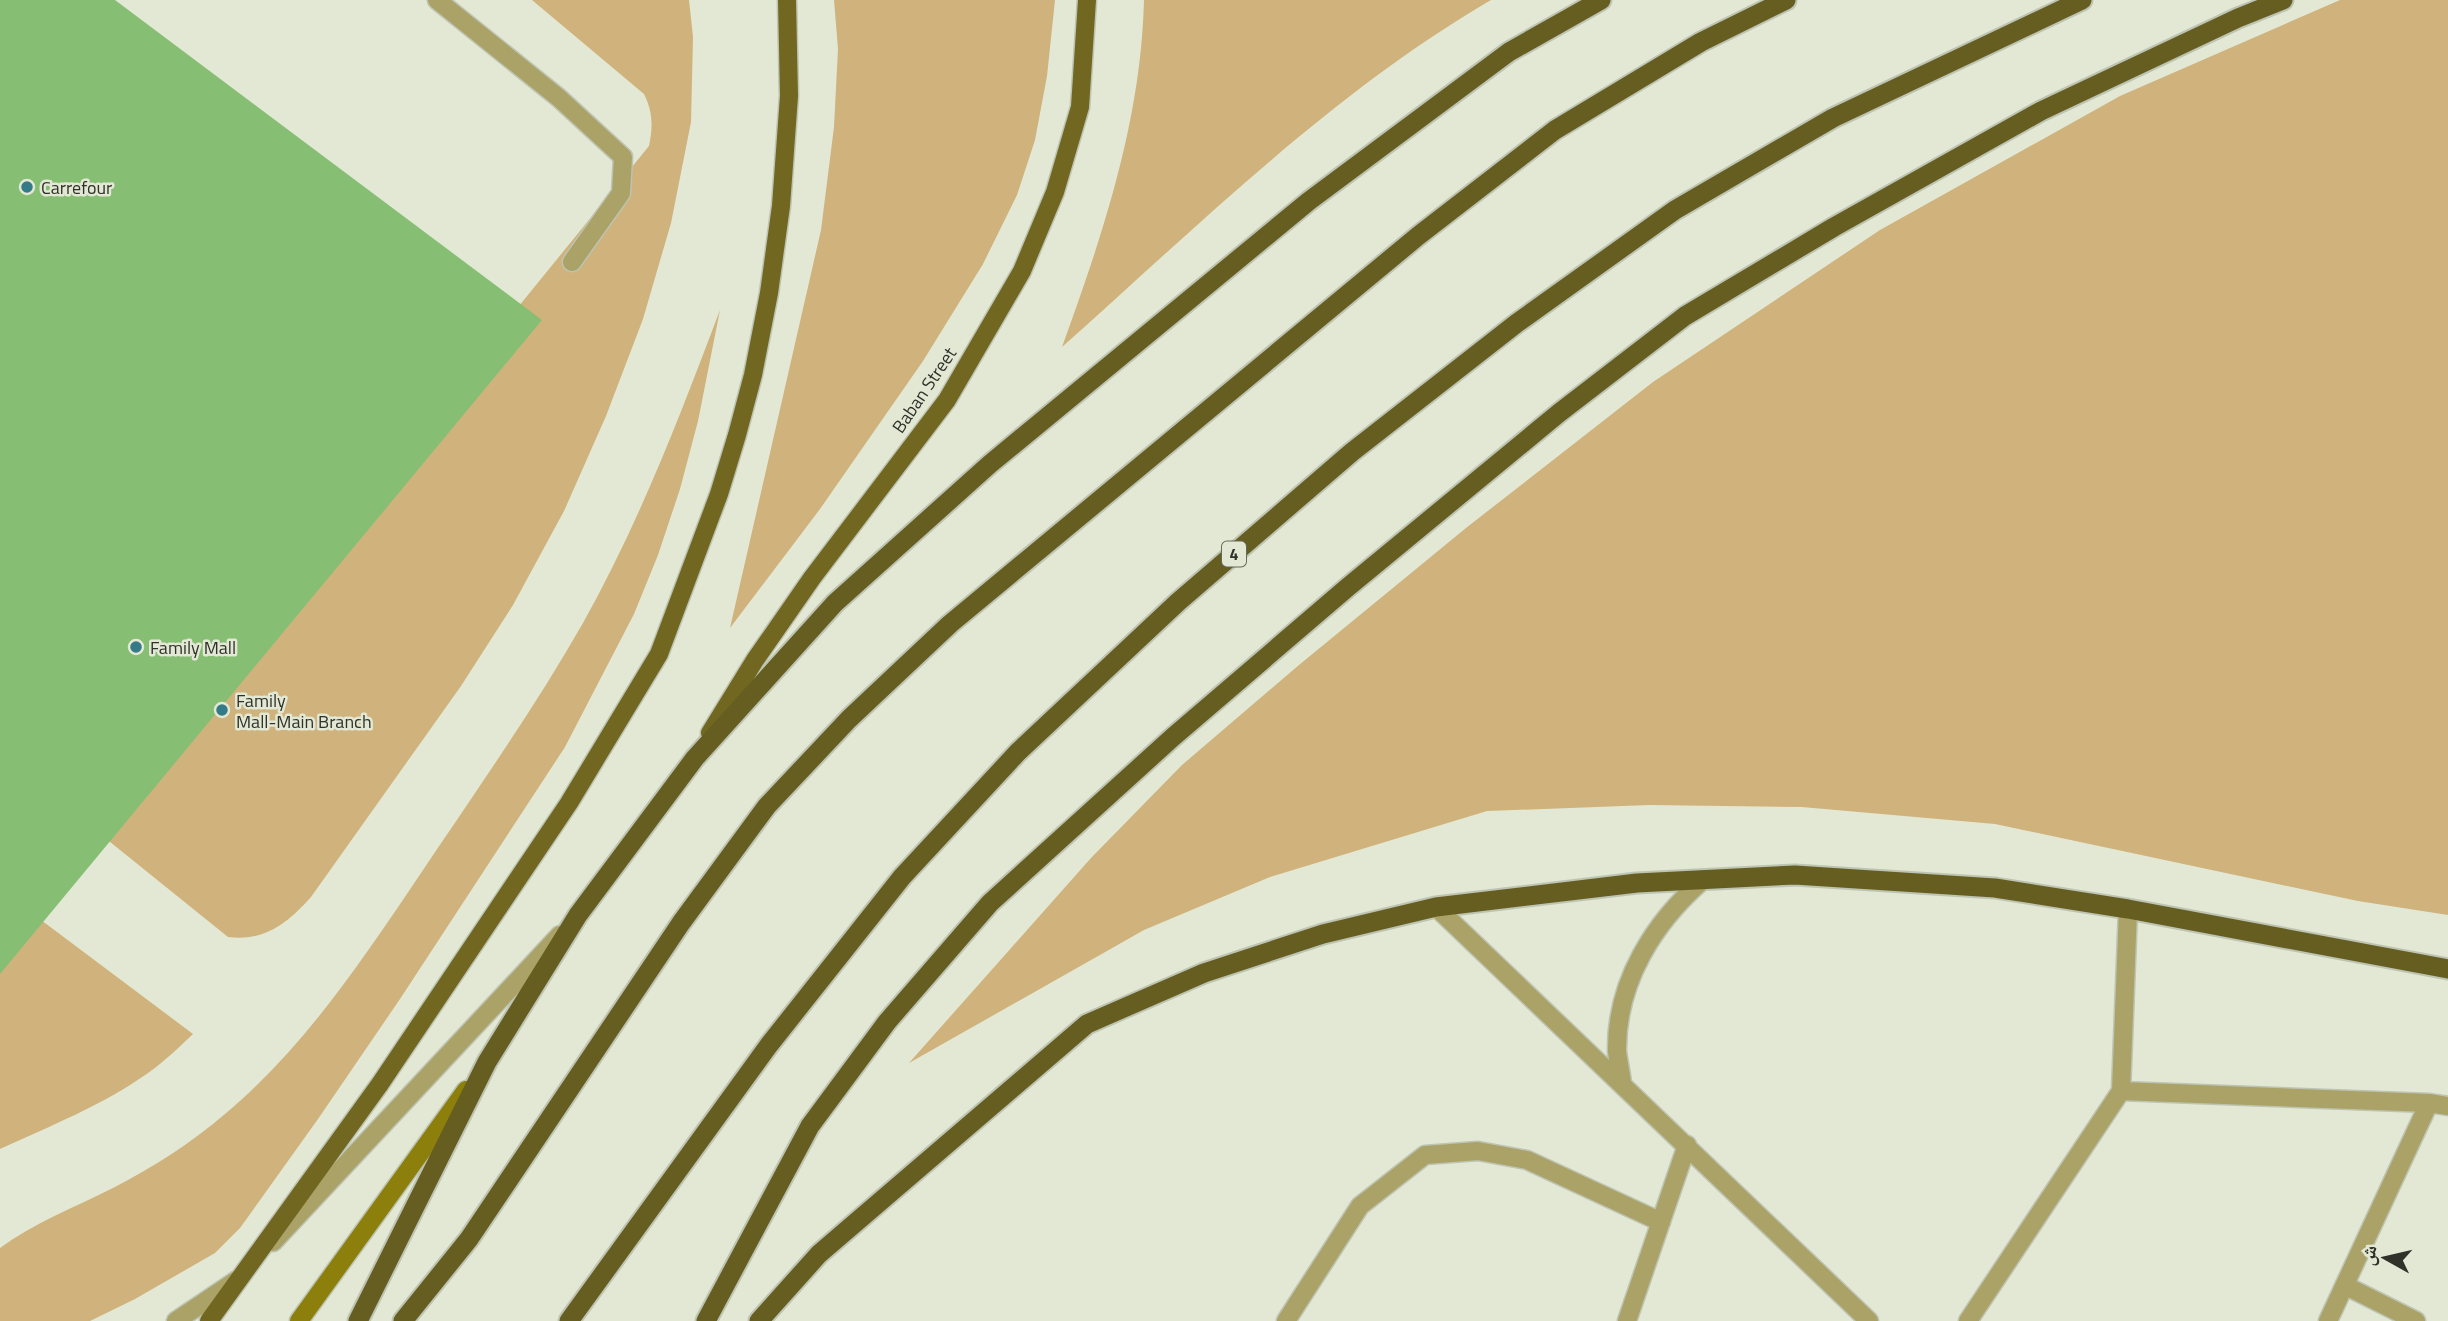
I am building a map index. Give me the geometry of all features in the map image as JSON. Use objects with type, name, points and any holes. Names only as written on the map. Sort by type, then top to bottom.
[{"type":"highway","points":[[358,1321],[487,1062],[578,915],[695,758],[835,603],[990,464],[1309,201],[1509,52],[1601,0]]},
{"type":"highway","points":[[402,1321],[469,1239],[681,923],[767,806],[849,719],[950,624],[1418,236],[1544,138],[1701,42],[1786,0]]},
{"type":"highway","name":"4","points":[[569,1321],[769,1045],[902,877],[1018,752],[1178,603],[1363,443],[1517,323],[1675,210],[1833,118],[2082,0]]},
{"type":"highway","points":[[706,1321],[810,1126],[887,1022],[990,903],[1173,737],[1348,587],[1559,413],[1685,316],[1834,227],[2041,111],[2238,18],[2283,0]]},
{"type":"highway","points":[[759,1321],[819,1254],[1087,1024],[1204,973],[1323,934],[1436,907],[1637,883],[1795,874],[1995,888],[2128,909],[2448,969]]},
{"type":"main road","points":[[209,1321],[380,1084],[554,825],[659,654],[733,447],[753,375],[769,293],[781,206],[789,96],[787,0]]},
{"type":"main road","name":"Baban Street","points":[[695,758],[755,660],[947,400],[1022,271],[1055,192],[1080,107],[1087,0]]},
{"type":"main road","points":[[299,1321],[487,1062]]},
{"type":"street","points":[[437,0],[559,98],[623,157],[621,193],[572,262]]},
{"type":"street","points":[[1622,1083],[1617,1051],[1621,1015],[1630,980],[1643,951],[1660,924],[1680,900],[1704,879]]},
{"type":"street","points":[[1436,907],[1869,1321]]},
{"type":"street","points":[[1968,1321],[2121,1091],[2128,909]]},
{"type":"street","points":[[176,1321],[240,1278],[578,915]]},
{"type":"street","points":[[2121,1091],[2429,1103],[2448,1106]]},
{"type":"street","points":[[2328,1321],[2429,1103]]},
{"type":"street","points":[[1627,1321],[1687,1145]]},
{"type":"street","points":[[1286,1321],[1360,1206],[1425,1155],[1478,1152],[1527,1160],[1661,1222]]},
{"type":"street","points":[[2346,1286],[2416,1321]]},
{"type":"shaded area","points":[[532,0],[689,0],[693,37],[691,122],[671,223],[643,319],[606,416],[564,511],[513,605],[461,686],[311,897],[274,929],[253,937],[228,937],[94,829],[649,146],[651,120],[644,94]]},
{"type":"shaded area","points":[[834,0],[1055,0],[1047,76],[1035,140],[1017,195],[983,264],[923,361],[820,509],[730,628],[821,230],[834,127],[838,49]]},
{"type":"shaded area","points":[[1144,0],[1491,0],[1376,76],[1322,118],[1216,208],[1062,347],[1092,262],[1128,133],[1136,89]]},
{"type":"shaded area","points":[[2340,0],[2448,0],[2448,915],[2358,901],[1995,824],[1802,807],[1649,805],[1487,811],[1270,877],[1144,930],[909,1063],[1091,858],[1182,765],[1466,528],[1653,382],[1880,230],[2120,96]]},
{"type":"shaded area","points":[[720,310],[698,421],[680,489],[658,555],[634,614],[565,747],[318,1119],[240,1228],[215,1253],[135,1299],[90,1321],[0,1321],[0,1248],[41,1223],[142,1172],[212,1125],[281,1060],[355,969],[504,750],[583,623],[640,508]]},
{"type":"shaded area","points":[[25,908],[193,1034],[160,1064],[131,1085],[0,1149],[0,938]]},
{"type":"building","name":"Family Mall","points":[[0,0],[115,0],[542,320],[0,974]]},
{"type":"place","name":"Carrefour","points":[[27,187]]},
{"type":"place","name":"Family Mall","points":[[136,647]]},
{"type":"place","name":"Family Mall-Main Branch","points":[[222,710]]}]
